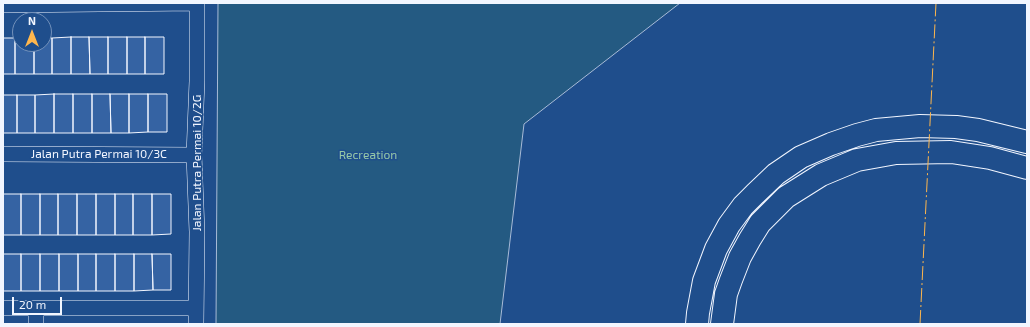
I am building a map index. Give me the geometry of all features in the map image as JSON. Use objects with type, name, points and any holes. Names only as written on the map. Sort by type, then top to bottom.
[{"type":"highway","points":[[697,324],[704,281],[716,249],[729,225],[743,206],[776,174],[801,157],[831,144],[876,130],[920,126],[956,127],[978,130],[1027,142]]},
{"type":"highway","points":[[722,324],[726,294],[731,280],[740,257],[760,223],[786,197],[821,175],[857,160],[896,153],[951,152],[990,158],[1027,168]]},
{"type":"street","points":[[3,5],[197,3]]},
{"type":"street","name":"Jalan Putra Permai 10/2G","points":[[196,324],[197,232],[194,155],[197,3]]},
{"type":"street","name":"Jalan Putra Permai 10/3C","points":[[3,154],[194,155]]},
{"type":"street","points":[[3,308],[196,308]]},
{"type":"street","points":[[36,308],[36,324]]},
{"type":"green space","name":"Recreation","points":[[218,3],[680,3],[524,124],[500,324],[216,324]]},
{"type":"building","points":[[71,37],[89,37],[90,74],[71,74]]},
{"type":"building","points":[[71,37],[71,74],[52,74],[52,38]]},
{"type":"building","points":[[89,37],[108,37],[108,74],[90,74]]},
{"type":"building","points":[[108,37],[127,37],[127,74],[108,74]]},
{"type":"building","points":[[127,37],[145,37],[145,74],[127,74]]},
{"type":"building","points":[[145,37],[164,37],[164,74],[145,74]]},
{"type":"building","points":[[3,38],[12,38],[12,52],[15,52],[15,74],[3,74]]},
{"type":"building","points":[[15,52],[34,52],[34,74],[15,74]]},
{"type":"building","points":[[34,52],[52,52],[52,74],[34,74]]},
{"type":"building","points":[[54,94],[73,94],[73,133],[54,133]]},
{"type":"building","points":[[54,94],[54,133],[35,133],[35,95]]},
{"type":"building","points":[[73,94],[92,94],[92,133],[73,133]]},
{"type":"building","points":[[92,94],[110,94],[111,133],[92,133]]},
{"type":"building","points":[[110,94],[129,94],[129,133],[111,133]]},
{"type":"building","points":[[129,94],[148,94],[148,132],[129,133]]},
{"type":"building","points":[[148,94],[167,94],[167,132],[148,132]]},
{"type":"building","points":[[3,95],[17,95],[17,133],[3,133]]},
{"type":"building","points":[[17,95],[35,95],[35,133],[17,133]]},
{"type":"building","points":[[3,194],[21,194],[21,235],[3,235]]},
{"type":"building","points":[[21,194],[40,194],[40,235],[21,235]]},
{"type":"building","points":[[40,194],[58,194],[58,235],[40,235]]},
{"type":"building","points":[[58,194],[77,194],[77,235],[58,235]]},
{"type":"building","points":[[77,194],[96,194],[96,235],[77,235]]},
{"type":"building","points":[[96,194],[115,194],[115,235],[96,235]]},
{"type":"building","points":[[115,194],[133,194],[133,235],[115,235]]},
{"type":"building","points":[[133,194],[152,194],[152,235],[133,235]]},
{"type":"building","points":[[152,194],[171,194],[171,234],[152,235]]},
{"type":"building","points":[[3,254],[21,254],[21,291],[3,291]]},
{"type":"building","points":[[21,254],[40,254],[40,291],[21,291]]},
{"type":"building","points":[[40,254],[59,254],[59,291],[40,291]]},
{"type":"building","points":[[59,254],[78,254],[78,291],[59,291]]},
{"type":"building","points":[[78,254],[96,254],[96,291],[78,291]]},
{"type":"building","points":[[96,254],[115,254],[115,291],[96,291]]},
{"type":"building","points":[[115,254],[134,254],[134,291],[115,291]]},
{"type":"building","points":[[134,254],[152,254],[153,290],[134,291]]},
{"type":"building","points":[[152,254],[171,254],[171,290],[153,290]]},
{"type":"power","points":[[920,324],[936,3]]}]
